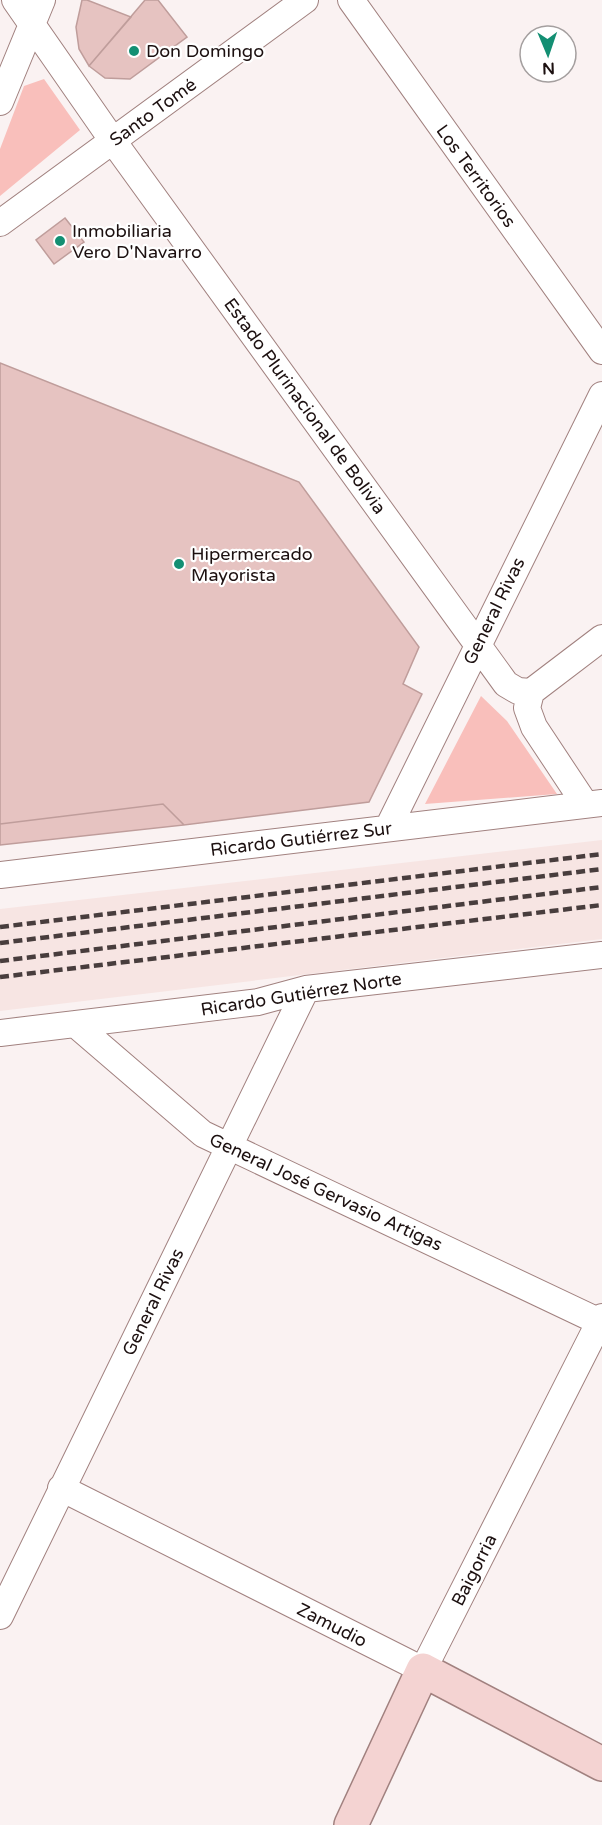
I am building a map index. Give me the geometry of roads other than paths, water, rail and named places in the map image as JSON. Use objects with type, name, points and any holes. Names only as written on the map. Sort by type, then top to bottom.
[{"type":"street","name":"Estado Plurinacional de Bolivia","points":[[15,0],[113,141],[506,684],[518,691],[531,692]]},
{"type":"street","points":[[0,102],[42,0]]},
{"type":"street","name":"Santo Tomé","points":[[0,223],[306,0]]},
{"type":"street","name":"Los Territorios","points":[[351,0],[602,351]]},
{"type":"street","name":"General Rivas","points":[[387,828],[602,395]]},
{"type":"street","points":[[593,803],[534,727],[527,708],[531,692],[602,638]]},
{"type":"street","name":"Ricardo Gutiérrez Sur","points":[[0,875],[593,803]]},
{"type":"street","name":"Ricardo Gutiérrez Norte","points":[[0,1033],[258,1002],[306,989],[602,955]]},
{"type":"street","name":"General Rivas","points":[[0,1616],[306,989]]},
{"type":"street","name":"General José Gervasio Artigas","points":[[75,1024],[203,1134],[601,1321]]},
{"type":"street","name":"Baigorria","points":[[351,1825],[423,1670],[601,1321]]},
{"type":"street","name":"Zamudio","points":[[61,1488],[423,1670],[602,1764]]},
{"type":"railway","points":[[0,927],[602,854]]},
{"type":"railway","points":[[0,943],[602,869]]},
{"type":"railway","points":[[0,961],[602,887]]},
{"type":"railway","points":[[0,977],[602,905]]},
{"type":"place","name":"Don Domingo","points":[[134,51]]},
{"type":"place","name":"Inmobiliaria Vero D'Navarro","points":[[60,241]]},
{"type":"place","name":"Hipermercado Mayorista","points":[[179,564]]}]
